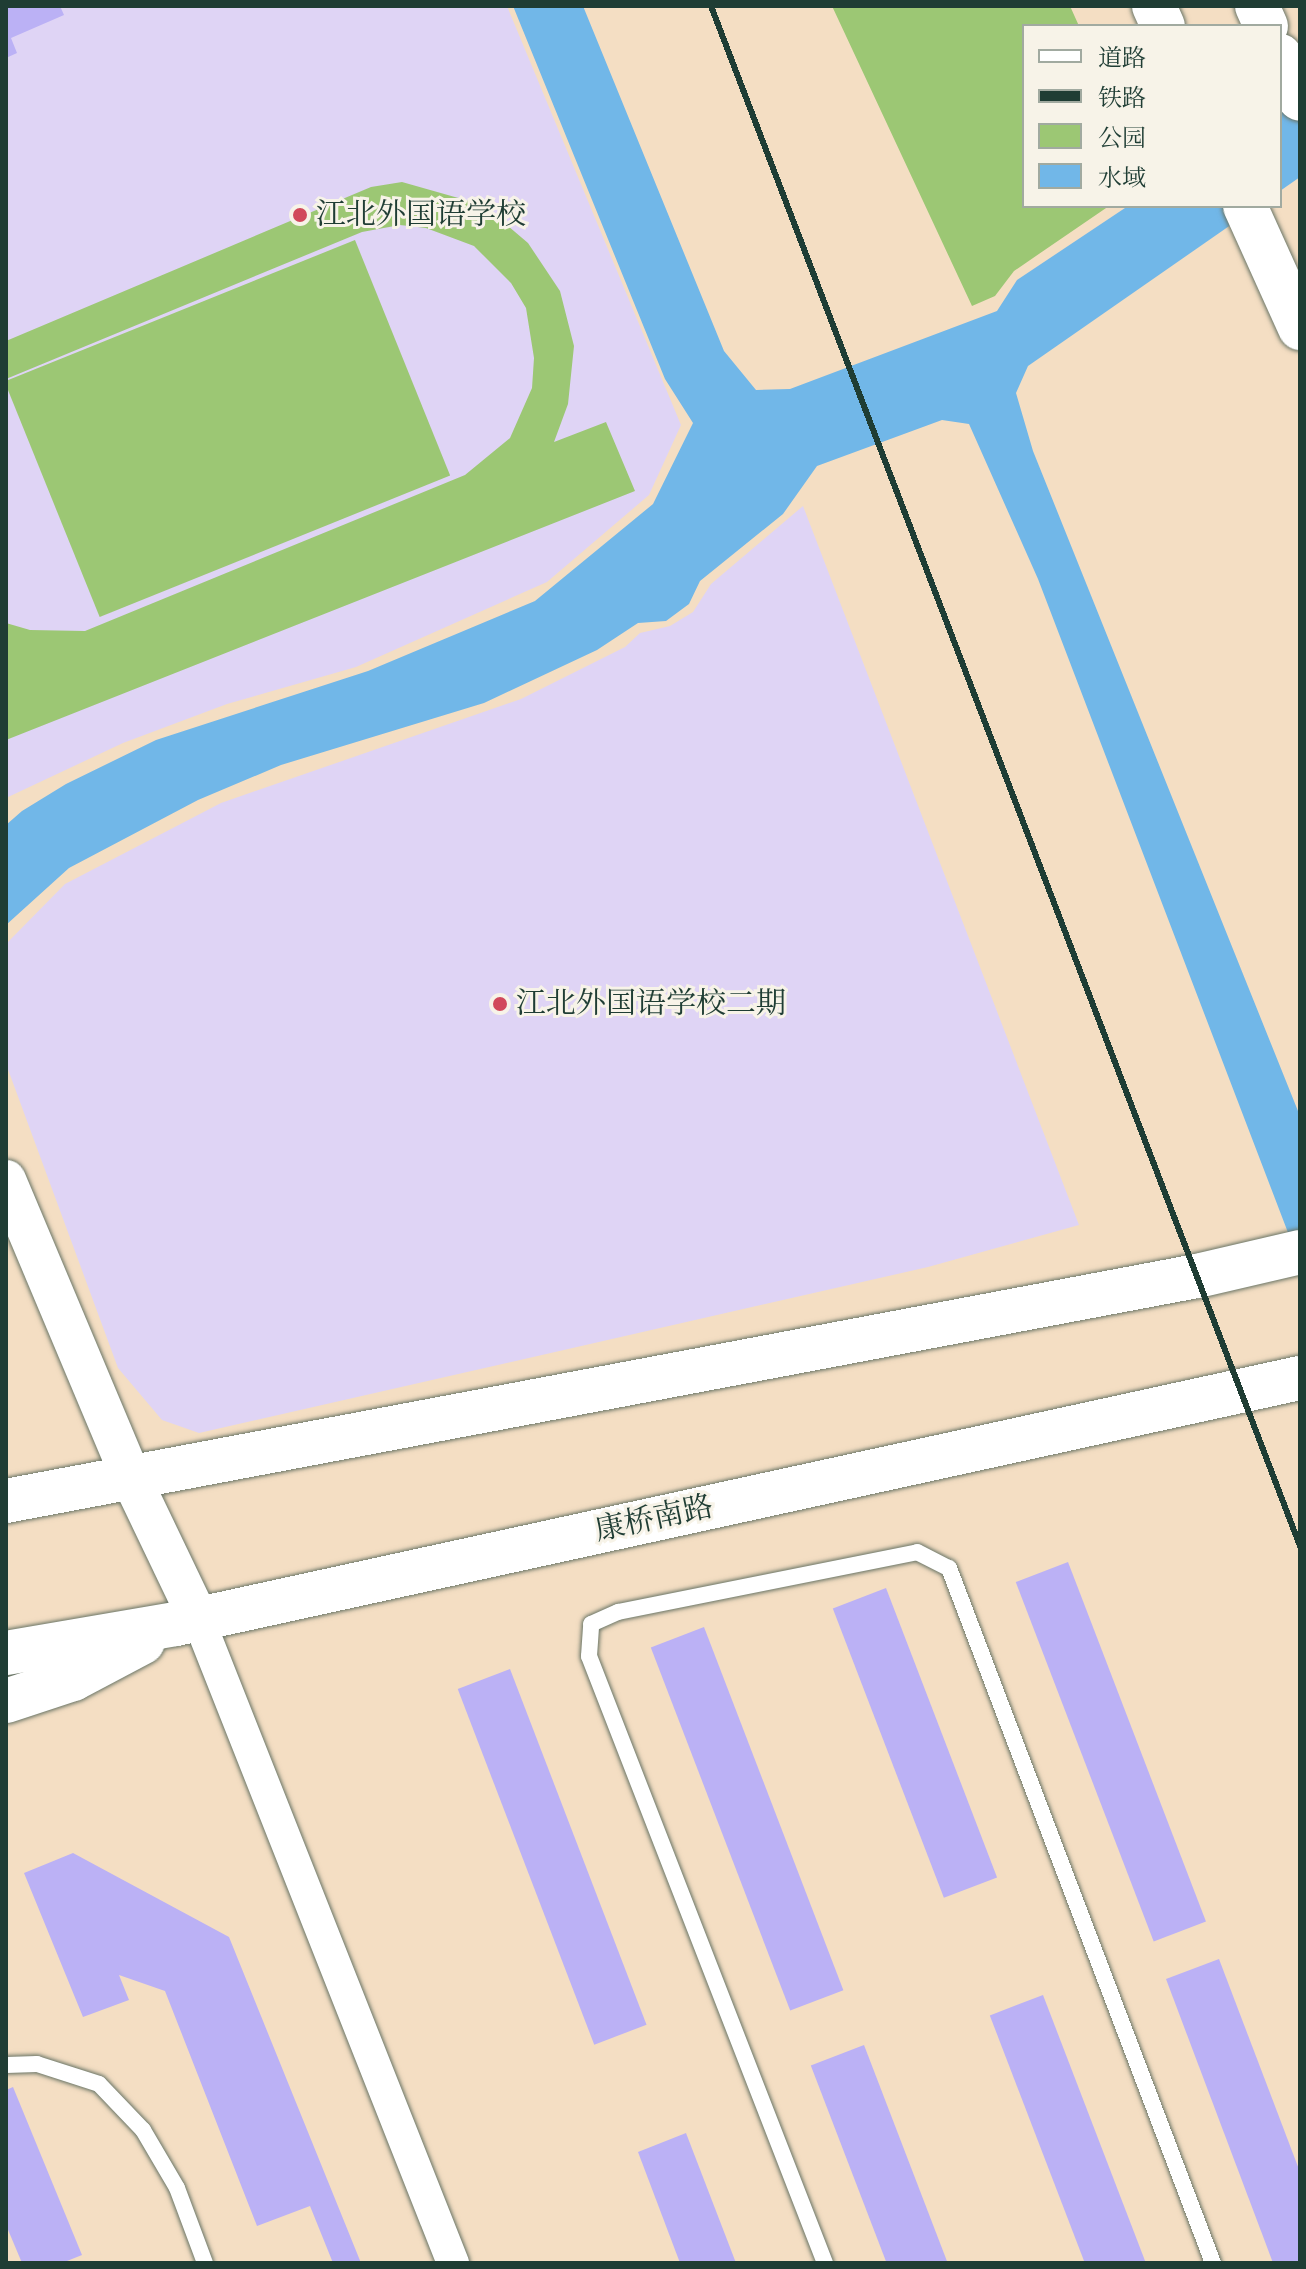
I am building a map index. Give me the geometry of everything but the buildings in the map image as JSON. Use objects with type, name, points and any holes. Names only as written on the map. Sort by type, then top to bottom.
[{"type":"main road","points":[[1282,60],[1300,99]]},
{"type":"main road","points":[[1246,208],[1293,313]]},
{"type":"main road","points":[[6,1501],[1284,1256]]},
{"type":"main road","name":"康桥南路","points":[[6,1653],[187,1621],[1300,1378]]},
{"type":"main road","points":[[6,1701],[73,1679],[187,1621]]},
{"type":"street","points":[[6,1180],[453,2263]]},
{"type":"lane","points":[[825,2263],[589,1656],[591,1624],[618,1612],[917,1552],[949,1568],[1213,2263]]},
{"type":"lane","points":[[6,2065],[37,2064],[99,2084],[143,2130],[177,2188],[205,2263]]},
{"type":"shaded area","name":"江北外国语学校","points":[[6,6],[507,6],[681,425],[649,495],[547,582],[356,667],[227,704],[123,743],[6,798]]},
{"type":"shaded area","name":"江北外国语学校二期","points":[[803,506],[1079,1225],[928,1267],[199,1433],[162,1420],[118,1368],[6,1064],[6,944],[65,884],[221,803],[521,699],[625,647],[640,633],[670,626],[693,612],[711,584]]},
{"type":"green space","points":[[832,6],[1070,6],[1078,24],[1022,24],[1022,208],[1106,208],[1014,271],[995,296],[972,306]]},
{"type":"green space","points":[[402,182],[483,205],[528,243],[560,291],[574,346],[568,404],[554,442],[606,422],[635,491],[6,740],[6,623],[30,630],[85,631],[465,475],[510,438],[532,388],[534,358],[526,308],[511,283],[474,246],[426,228],[400,225],[362,232],[6,379],[6,341],[371,187]]},
{"type":"green space","points":[[355,240],[450,476],[100,617],[6,381]]},
{"type":"water","points":[[513,6],[583,6],[724,351],[756,390],[790,389],[997,311],[1017,280],[1125,208],[1255,208],[1028,366],[1016,393],[1033,451],[1300,1116],[1300,1264],[1038,579],[969,424],[942,420],[817,466],[783,514],[700,581],[689,604],[666,621],[638,623],[597,650],[484,703],[281,765],[198,800],[69,868],[6,925],[6,825],[22,811],[66,784],[156,740],[368,671],[535,601],[653,504],[693,423],[665,379]]},
{"type":"water","points":[[1300,83],[1300,177],[1282,190],[1282,96]]},
{"type":"railway","points":[[711,6],[1300,1546]]},
{"type":"place","name":"江北外国语学校","points":[[300,215]]},
{"type":"place","name":"江北外国语学校二期","points":[[500,1004]]}]
